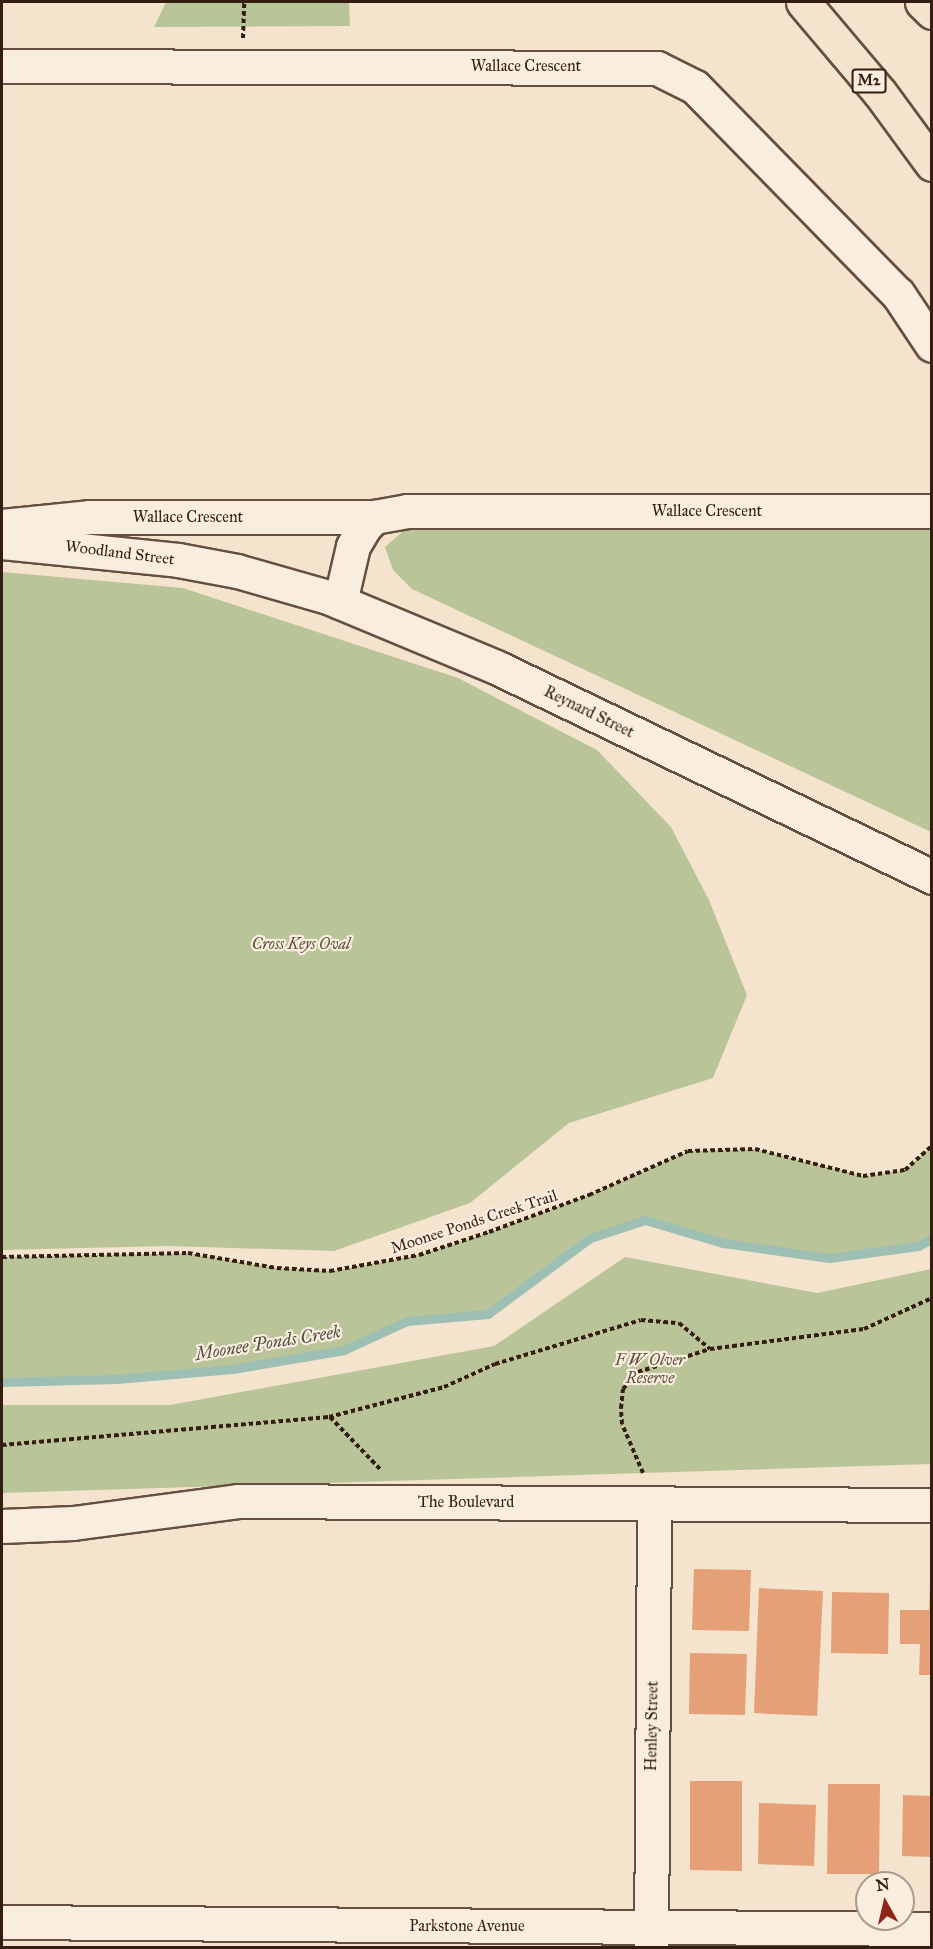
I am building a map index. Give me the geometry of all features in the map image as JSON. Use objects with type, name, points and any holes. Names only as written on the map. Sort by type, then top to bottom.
[{"type":"highway","name":"M2","points":[[803,2],[880,93],[932,164]]},
{"type":"highway","points":[[922,2],[932,12]]},
{"type":"street","name":"Wallace Crescent","points":[[2,66],[657,68],[695,87],[898,294],[932,345]]},
{"type":"street","name":"Wallace Crescent","points":[[2,526],[89,517],[374,517],[407,512],[932,511]]},
{"type":"street","points":[[340,602],[353,546],[374,517]]},
{"type":"street","name":"Woodland Street","points":[[2,542],[104,550],[237,571]]},
{"type":"street","name":"Reynard Street","points":[[237,571],[340,602],[496,667],[932,877]]},
{"type":"street","name":"The Boulevard","points":[[2,1526],[74,1523],[238,1501],[932,1505]]},
{"type":"street","name":"Henley Street","points":[[651,1937],[654,1504]]},
{"type":"street","name":"Parkstone Avenue","points":[[2,1922],[651,1937],[932,1929]]},
{"type":"path","name":"Moonee Ponds Creek Trail","points":[[2,1257],[188,1253],[277,1268],[330,1272],[409,1258],[489,1232],[589,1195],[688,1151],[755,1149],[863,1176],[905,1170],[932,1146]]},
{"type":"path","points":[[654,1504],[622,1424],[623,1389],[638,1372],[710,1349],[864,1329],[932,1298]]},
{"type":"path","points":[[2,1445],[329,1417],[444,1387],[495,1364],[641,1320],[679,1323],[710,1349]]},
{"type":"path","points":[[329,1417],[371,1459]]},
{"type":"green space","points":[[166,2],[349,2],[350,26],[154,27]]},
{"type":"green space","points":[[931,517],[931,832],[412,589],[393,570],[385,547],[410,525]]},
{"type":"green space","name":"Cross Keys Oval","points":[[2,572],[183,588],[458,678],[597,750],[671,827],[709,900],[747,995],[713,1078],[569,1123],[470,1203],[334,1251],[167,1246],[2,1250]]},
{"type":"green space","points":[[931,1146],[931,1239],[918,1246],[829,1258],[723,1243],[645,1220],[590,1238],[488,1314],[407,1321],[344,1350],[233,1369],[117,1379],[2,1382],[2,1257],[188,1253],[277,1268],[331,1271],[419,1255],[489,1232],[589,1195],[688,1151],[755,1149],[864,1176],[905,1170]]},
{"type":"green space","name":"F W Olver Reserve","points":[[625,1257],[817,1293],[931,1269],[931,1464],[2,1493],[2,1405],[170,1405],[494,1346]]},
{"type":"building","points":[[694,1569],[751,1570],[749,1631],[692,1630]]},
{"type":"building","points":[[929,1581],[932,1675],[919,1675],[920,1644],[900,1644],[900,1610],[929,1610]]},
{"type":"building","points":[[759,1588],[823,1591],[817,1716],[754,1713]]},
{"type":"building","points":[[832,1592],[889,1593],[888,1654],[831,1653]]},
{"type":"building","points":[[690,1653],[747,1654],[745,1715],[689,1714]]},
{"type":"building","points":[[690,1781],[742,1781],[742,1871],[690,1870]]},
{"type":"building","points":[[828,1784],[880,1784],[879,1871],[827,1874]]},
{"type":"building","points":[[903,1795],[932,1796],[932,1857],[902,1856]]},
{"type":"building","points":[[759,1803],[816,1805],[814,1866],[758,1864]]},
{"type":"waterway","name":"Moonee Ponds Creek","points":[[2,1382],[117,1379],[233,1369],[344,1350],[407,1321],[488,1314],[590,1238],[645,1220],[723,1243],[829,1258],[918,1246],[932,1239]]}]
